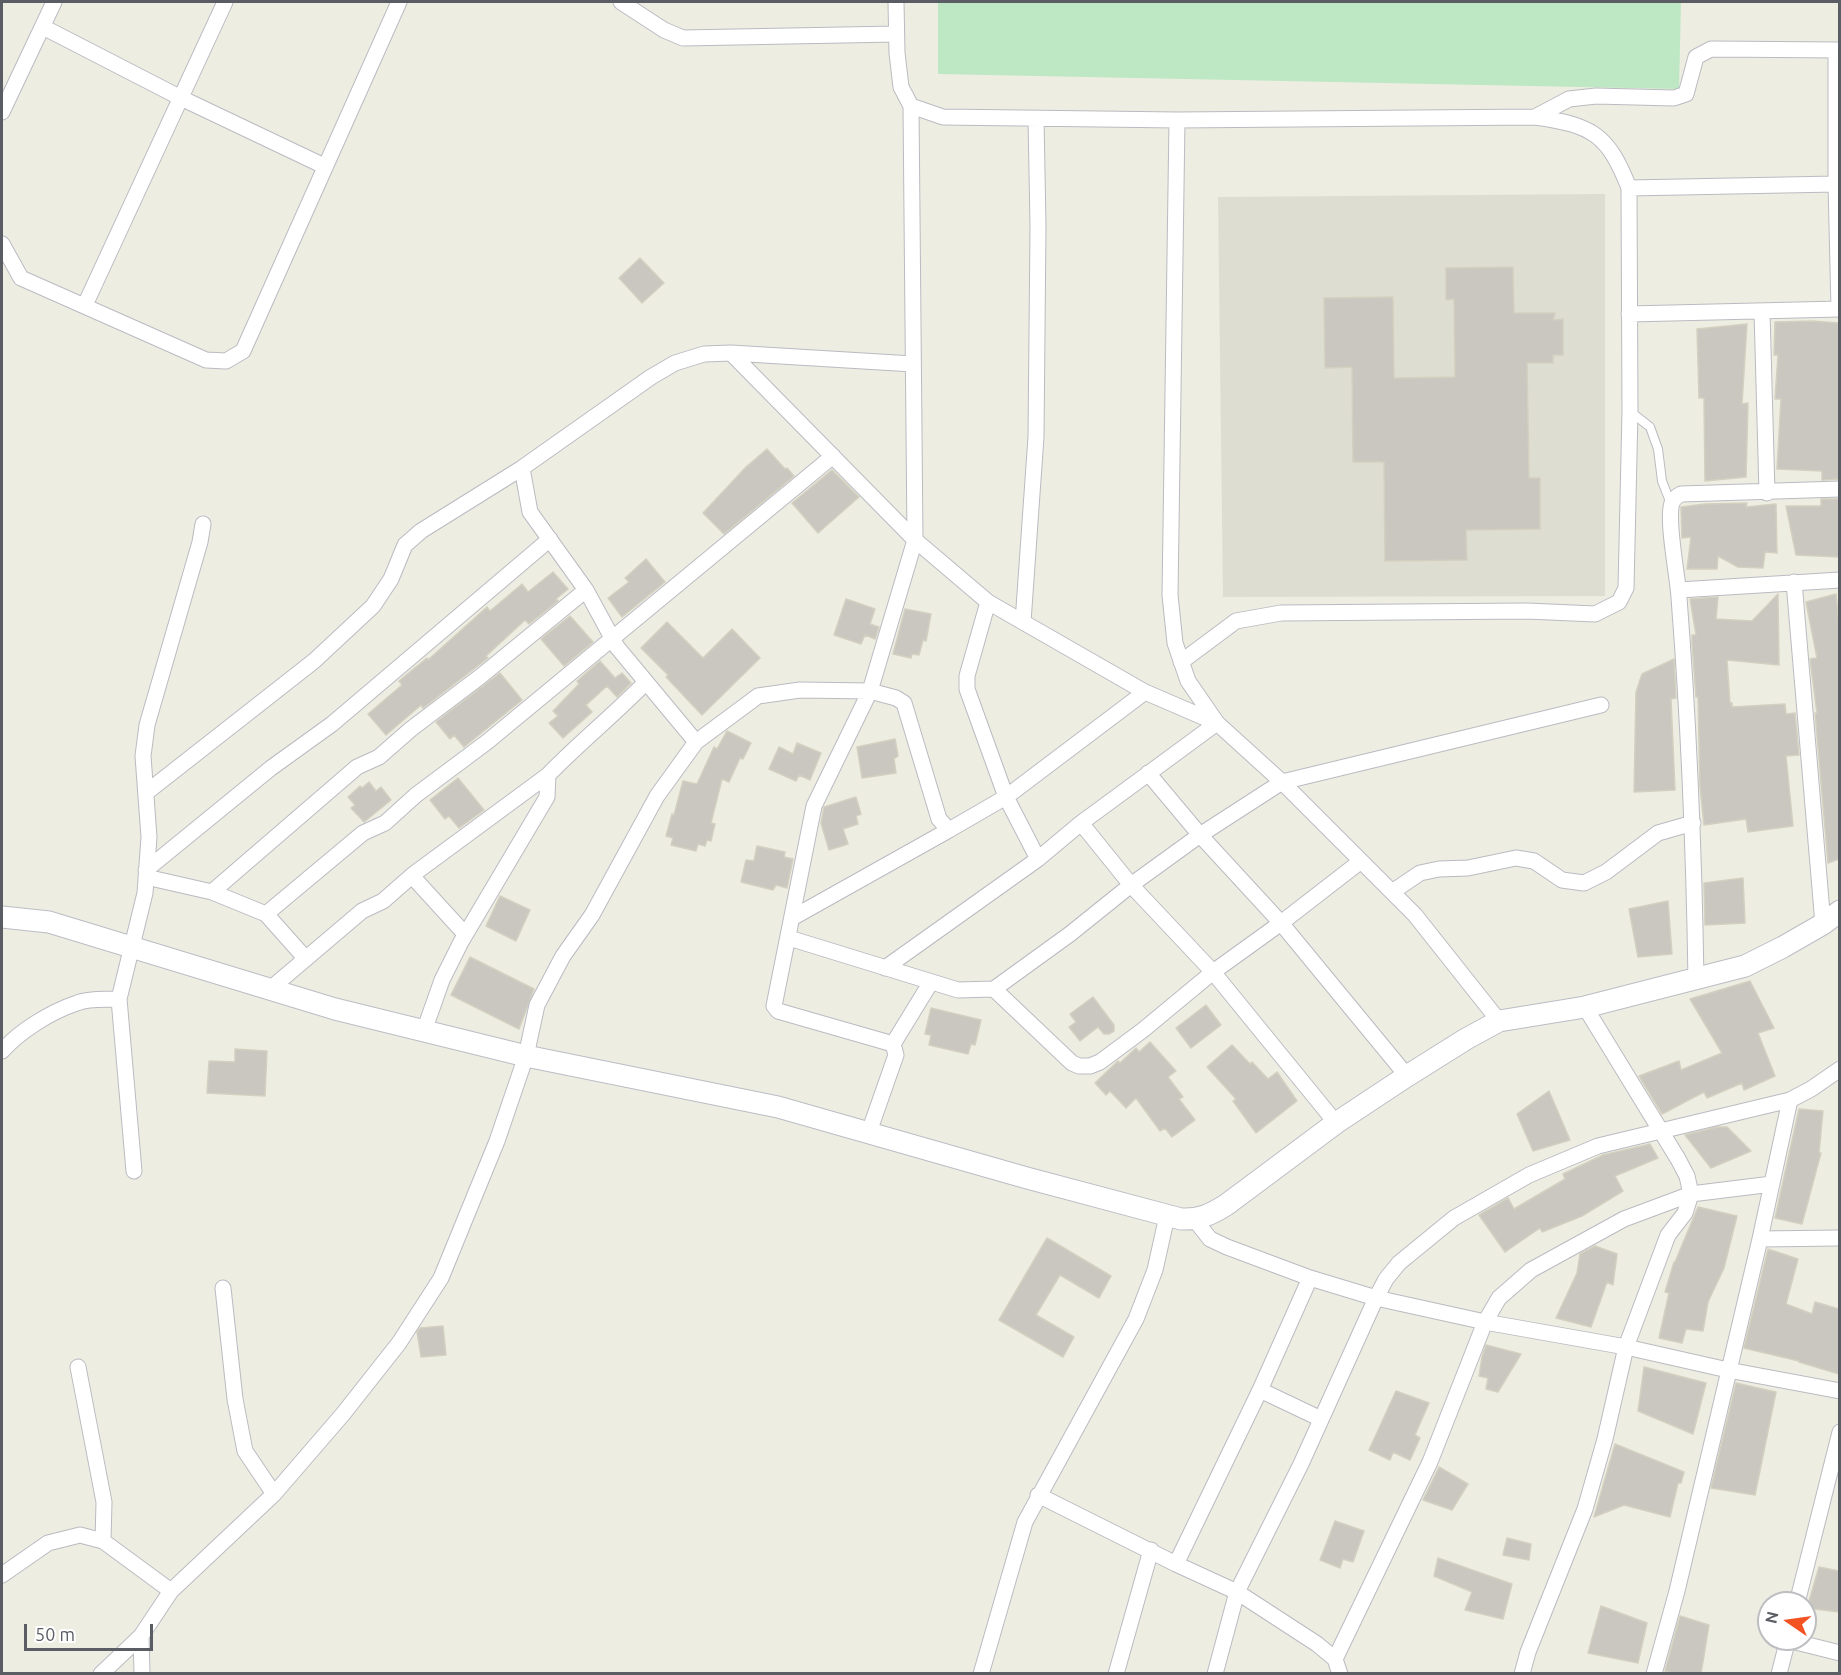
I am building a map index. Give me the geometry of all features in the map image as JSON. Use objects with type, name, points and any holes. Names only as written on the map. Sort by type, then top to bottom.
[{"type":"street","points":[[2,112],[54,2]]},
{"type":"street","points":[[85,305],[225,2]]},
{"type":"street","points":[[2,244],[21,278],[206,360],[226,361],[243,351],[399,2]]},
{"type":"street","points":[[621,2],[664,30],[683,38],[896,34]]},
{"type":"street","points":[[893,1044],[776,1010],[774,1006],[814,806],[870,691],[915,540],[911,106],[901,87],[896,34],[896,2]]},
{"type":"street","points":[[42,27],[181,98],[324,166]]},
{"type":"street","points":[[1535,117],[1569,99],[1596,96],[1674,98],[1686,94],[1696,57],[1711,49],[1838,50],[1836,183],[1839,309],[1629,314]]},
{"type":"street","points":[[911,106],[943,117],[1036,119],[1535,117],[1571,122],[1600,137],[1618,161],[1629,188],[1630,411],[1626,588],[1619,602],[1595,614],[1527,610],[1281,613],[1236,621],[1181,662]]},
{"type":"street","points":[[1023,622],[1035,437],[1038,226],[1036,119]]},
{"type":"street","points":[[1177,120],[1170,595],[1175,643],[1181,662],[1188,681],[1217,723],[1282,782],[1415,915],[1499,1022]]},
{"type":"street","points":[[1629,188],[1836,183]]},
{"type":"street","points":[[1762,312],[1767,493]]},
{"type":"street","points":[[147,792],[314,661],[373,606],[391,579],[405,545],[421,531],[522,468],[651,377],[675,363],[704,354],[731,353],[913,364]]},
{"type":"street","points":[[731,353],[915,540],[988,602],[1145,692],[1217,723]]},
{"type":"street","points":[[266,914],[363,833],[385,823],[417,795],[487,742],[833,456]]},
{"type":"street","points":[[522,468],[530,512],[586,590],[617,647],[696,742]]},
{"type":"street","points":[[1696,980],[1689,726],[1679,590],[1670,519],[1671,504],[1681,494],[1839,489]]},
{"type":"street","points":[[134,1171],[119,999],[145,893],[149,837],[143,756],[147,725],[200,542],[202,524]]},
{"type":"street","points":[[146,873],[271,768],[332,724],[550,539]]},
{"type":"street","points":[[1679,590],[1839,580]]},
{"type":"street","points":[[2,917],[49,922],[133,946],[269,990],[526,1056],[778,1107],[1167,1216],[1195,1220],[1226,1205],[1336,1124],[1407,1076],[1466,1039],[1499,1022],[1585,1007],[1745,966],[1783,947],[1831,918],[1794,582]]},
{"type":"street","points":[[212,892],[357,767],[379,757],[586,590]]},
{"type":"street","points":[[988,602],[967,676],[967,688],[1006,797],[1038,859]]},
{"type":"street","points":[[269,990],[362,911],[383,901],[412,876],[548,776],[585,738],[616,713],[646,682]]},
{"type":"street","points":[[101,1674],[141,1636],[171,1591],[274,1494],[343,1414],[399,1343],[441,1278],[497,1141],[526,1056],[537,1005],[563,956],[592,915],[657,796],[696,742],[758,696],[800,690],[870,691],[896,698],[904,703],[939,819],[949,830]]},
{"type":"street","points":[[792,918],[1006,797],[1145,692]]},
{"type":"street","points":[[789,938],[958,990],[994,989],[1070,934],[1131,885],[1282,782],[1601,705]]},
{"type":"street","points":[[885,968],[1038,859],[1081,823],[1217,723]]},
{"type":"street","points":[[1148,773],[1200,836],[1281,923],[1407,1076]]},
{"type":"street","points":[[424,1030],[442,980],[465,934],[547,797],[548,776]]},
{"type":"street","points":[[1081,823],[1131,885],[1213,972],[1336,1124]]},
{"type":"street","points":[[1392,892],[1420,873],[1439,869],[1468,868],[1516,858],[1534,861],[1562,880],[1584,884],[1606,872],[1658,833],[1693,824]]},
{"type":"street","points":[[994,989],[1072,1063],[1079,1066],[1100,1062],[1213,972],[1361,861]]},
{"type":"street","points":[[146,873],[212,892],[266,914],[306,959]]},
{"type":"street","points":[[412,876],[465,934]]},
{"type":"street","points":[[869,1132],[896,1055],[893,1044],[931,982]]},
{"type":"street","points":[[2,1051],[11,1041],[47,1017],[79,1002],[119,999]]},
{"type":"street","points":[[1522,1674],[1528,1652],[1585,1509],[1605,1439],[1626,1347],[1668,1235],[1684,1213],[1691,1194],[1687,1176],[1678,1159],[1585,1007]]},
{"type":"street","points":[[1215,1674],[1237,1592],[1301,1464],[1376,1298],[1386,1279],[1399,1263],[1463,1212],[1528,1175],[1598,1146],[1790,1100],[1811,1089],[1839,1069]]},
{"type":"street","points":[[1654,1674],[1677,1591],[1760,1239],[1790,1100]]},
{"type":"street","points":[[1038,1495],[1237,1592],[1317,1644],[1338,1666],[1430,1462],[1485,1322],[1499,1298],[1531,1270],[1624,1219],[1691,1194],[1772,1184]]},
{"type":"street","points":[[981,1674],[1025,1522],[1136,1319],[1155,1270],[1167,1216]]},
{"type":"street","points":[[1195,1220],[1210,1239],[1310,1278],[1376,1298],[1485,1322],[1626,1347],[1728,1370],[1839,1391]]},
{"type":"street","points":[[1760,1239],[1839,1238]]},
{"type":"street","points":[[1176,1564],[1260,1390],[1310,1278]]},
{"type":"street","points":[[223,1288],[235,1399],[245,1451],[274,1494]]},
{"type":"street","points":[[78,1367],[104,1502],[103,1541]]},
{"type":"street","points":[[1260,1390],[1321,1419]]},
{"type":"street","points":[[1800,1591],[1839,1432]]},
{"type":"street","points":[[2,1575],[48,1543],[80,1535],[103,1541],[171,1591]]},
{"type":"street","points":[[1116,1674],[1151,1550]]},
{"type":"street","points":[[141,1636],[142,1674]]},
{"type":"street","points":[[1817,1647],[1839,1653]]},
{"type":"street","points":[[1779,1674],[1785,1651]]},
{"type":"lane","points":[[1630,411],[1650,427],[1658,449],[1662,481],[1671,504]]},
{"type":"shaded area","points":[[1605,194],[1605,596],[1223,597],[1218,197]]},
{"type":"green space","points":[[938,2],[1681,2],[1679,89],[938,74]]},
{"type":"building","points":[[640,258],[664,283],[642,303],[619,278]]},
{"type":"building","points":[[1513,267],[1514,313],[1555,313],[1553,320],[1563,319],[1563,355],[1553,355],[1553,363],[1527,363],[1529,478],[1540,478],[1540,529],[1466,530],[1467,560],[1385,561],[1384,462],[1353,462],[1352,367],[1325,368],[1324,298],[1393,297],[1394,378],[1455,377],[1454,299],[1446,300],[1446,268]]},
{"type":"building","points":[[1775,322],[1839,323],[1839,479],[1822,480],[1822,471],[1777,469],[1781,399],[1775,399],[1778,355],[1774,355]]},
{"type":"building","points":[[1747,324],[1742,404],[1748,403],[1746,477],[1705,481],[1704,398],[1699,398],[1697,329]]},
{"type":"building","points":[[767,449],[794,476],[724,534],[703,513],[746,467]]},
{"type":"building","points":[[832,470],[859,497],[818,533],[792,503]]},
{"type":"building","points":[[1821,499],[1839,499],[1839,557],[1796,555],[1786,506],[1821,506]]},
{"type":"building","points":[[1747,503],[1746,507],[1776,504],[1777,553],[1765,552],[1763,568],[1738,567],[1718,556],[1717,569],[1687,569],[1691,537],[1682,538],[1681,507]]},
{"type":"building","points":[[646,559],[665,582],[622,617],[608,598],[629,582],[625,578]]},
{"type":"building","points":[[553,572],[568,589],[556,599],[558,601],[529,624],[525,620],[486,656],[488,658],[423,708],[421,705],[386,735],[368,714],[402,685],[399,681],[427,658],[428,660],[487,607],[490,611],[522,584],[528,592]]},
{"type":"building","points":[[1778,594],[1779,665],[1727,660],[1732,707],[1785,704],[1786,714],[1795,713],[1799,755],[1786,756],[1793,826],[1748,832],[1746,819],[1704,825],[1700,787],[1698,697],[1696,697],[1692,643],[1692,635],[1696,635],[1690,599],[1718,597],[1716,619],[1752,621]]},
{"type":"building","points":[[1836,594],[1839,626],[1839,859],[1828,863],[1815,713],[1817,713],[1810,659],[1817,658],[1806,602]]},
{"type":"building","points":[[846,599],[875,609],[870,624],[879,627],[875,639],[865,635],[861,644],[834,635]]},
{"type":"building","points":[[905,609],[931,614],[926,641],[923,640],[919,655],[912,654],[911,658],[893,654]]},
{"type":"building","points":[[570,616],[593,642],[564,666],[541,639]]},
{"type":"building","points":[[667,622],[703,658],[732,629],[760,658],[702,715],[641,648]]},
{"type":"building","points":[[1674,659],[1676,698],[1671,699],[1675,790],[1634,792],[1636,692],[1642,674]]},
{"type":"building","points":[[600,661],[615,678],[622,673],[631,683],[617,697],[607,686],[586,705],[592,712],[563,738],[549,723],[558,716],[553,711],[579,684],[577,681]]},
{"type":"building","points":[[500,673],[522,700],[464,747],[454,735],[450,739],[436,722]]},
{"type":"building","points":[[727,731],[751,743],[743,759],[740,758],[729,782],[722,779],[711,823],[715,824],[711,841],[707,840],[705,846],[698,844],[696,851],[671,845],[673,838],[666,836],[683,781],[697,784],[714,747],[717,749]]},
{"type":"building","points":[[895,739],[898,756],[894,759],[896,773],[862,778],[857,747]]},
{"type":"building","points":[[797,743],[821,753],[810,780],[799,775],[796,781],[769,769],[779,747],[793,754]]},
{"type":"building","points":[[458,778],[484,810],[459,828],[449,816],[445,819],[430,800]]},
{"type":"building","points":[[369,782],[376,791],[381,787],[391,800],[364,822],[351,808],[355,805],[348,797],[360,786],[362,788]]},
{"type":"building","points":[[856,797],[861,814],[856,816],[858,824],[843,829],[848,844],[829,850],[821,823],[824,807]]},
{"type":"building","points":[[757,846],[785,852],[784,857],[793,859],[787,888],[776,885],[773,890],[741,882],[746,860],[754,861]]},
{"type":"building","points":[[1743,878],[1745,923],[1705,925],[1704,883]]},
{"type":"building","points":[[500,896],[530,910],[516,941],[486,926]]},
{"type":"building","points":[[1668,901],[1672,954],[1638,957],[1629,909]]},
{"type":"building","points":[[470,957],[534,989],[519,1029],[451,995]]},
{"type":"building","points":[[1750,981],[1774,1028],[1758,1033],[1775,1076],[1744,1090],[1742,1083],[1707,1098],[1704,1092],[1662,1114],[1639,1076],[1679,1061],[1681,1070],[1722,1053],[1690,999]]},
{"type":"building","points":[[1093,997],[1114,1025],[1114,1031],[1104,1034],[1098,1027],[1080,1041],[1069,1027],[1076,1022],[1070,1014]]},
{"type":"building","points":[[1206,1005],[1221,1025],[1191,1048],[1176,1028]]},
{"type":"building","points":[[931,1008],[981,1020],[975,1045],[971,1044],[968,1054],[929,1045],[931,1035],[925,1034]]},
{"type":"building","points":[[1150,1042],[1176,1071],[1168,1077],[1183,1097],[1179,1099],[1195,1120],[1172,1137],[1165,1128],[1160,1131],[1136,1098],[1126,1108],[1110,1091],[1106,1095],[1095,1083],[1118,1061],[1120,1063],[1136,1048],[1139,1052]]},
{"type":"building","points":[[1232,1045],[1268,1079],[1277,1072],[1297,1101],[1256,1133],[1233,1101],[1236,1099],[1207,1067]]},
{"type":"building","points":[[235,1049],[267,1051],[265,1096],[207,1093],[209,1061],[235,1062]]},
{"type":"building","points":[[1549,1091],[1570,1140],[1533,1151],[1517,1114]]},
{"type":"building","points":[[1799,1109],[1823,1111],[1819,1153],[1821,1153],[1802,1224],[1775,1218]]},
{"type":"building","points":[[1717,1127],[1727,1127],[1751,1151],[1711,1168],[1685,1135]]},
{"type":"building","points":[[1650,1144],[1658,1158],[1615,1176],[1623,1191],[1582,1216],[1542,1232],[1540,1228],[1505,1252],[1479,1215],[1508,1198],[1514,1209],[1565,1179],[1563,1174],[1603,1155]]},
{"type":"building","points":[[1698,1207],[1737,1216],[1724,1268],[1708,1302],[1703,1331],[1686,1329],[1682,1343],[1659,1338],[1669,1293],[1665,1292],[1674,1262]]},
{"type":"building","points":[[1047,1238],[1111,1276],[1099,1298],[1060,1275],[1036,1315],[1074,1337],[1063,1357],[999,1320]]},
{"type":"building","points":[[1595,1246],[1617,1254],[1613,1285],[1607,1282],[1591,1327],[1556,1318],[1577,1273],[1580,1254]]},
{"type":"building","points":[[1768,1249],[1798,1259],[1786,1304],[1812,1314],[1815,1302],[1839,1309],[1839,1374],[1799,1361],[1744,1348]]},
{"type":"building","points":[[443,1326],[446,1355],[421,1357],[417,1332],[420,1328]]},
{"type":"building","points":[[1486,1345],[1521,1354],[1498,1392],[1486,1389],[1488,1378],[1479,1376]]},
{"type":"building","points":[[1644,1367],[1706,1383],[1693,1434],[1638,1411]]},
{"type":"building","points":[[1736,1383],[1776,1392],[1755,1495],[1711,1488]]},
{"type":"building","points":[[1396,1391],[1429,1403],[1415,1435],[1420,1438],[1410,1460],[1393,1452],[1390,1460],[1369,1450]]},
{"type":"building","points":[[1615,1444],[1684,1472],[1681,1483],[1678,1483],[1670,1517],[1624,1505],[1594,1517]]},
{"type":"building","points":[[1439,1467],[1468,1484],[1452,1510],[1423,1500]]},
{"type":"building","points":[[1335,1521],[1364,1531],[1353,1562],[1343,1559],[1340,1568],[1320,1560]]},
{"type":"building","points":[[1507,1538],[1531,1544],[1529,1560],[1503,1555]]},
{"type":"building","points":[[1438,1558],[1512,1584],[1503,1619],[1465,1610],[1472,1592],[1434,1576]]},
{"type":"building","points":[[1819,1567],[1839,1571],[1839,1612],[1817,1609],[1817,1591],[1812,1591]]},
{"type":"building","points":[[1601,1606],[1647,1623],[1638,1663],[1588,1653]]},
{"type":"building","points":[[1680,1616],[1709,1625],[1701,1674],[1677,1674],[1665,1671]]}]
